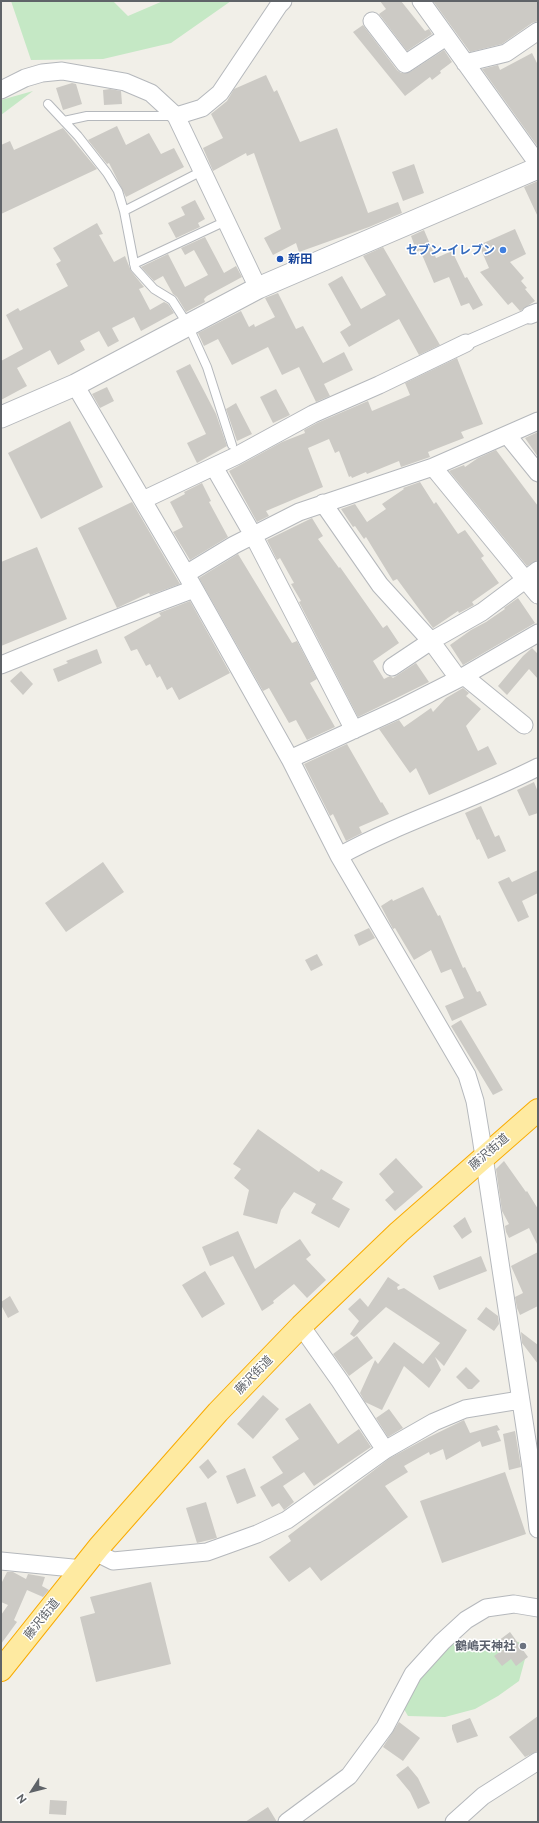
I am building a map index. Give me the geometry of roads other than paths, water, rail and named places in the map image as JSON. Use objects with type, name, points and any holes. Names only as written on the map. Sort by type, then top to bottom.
[{"type":"highway","name":"藤沢街道","points":[[1,1670],[89,1560],[218,1412],[301,1326],[399,1232],[538,1110]]},
{"type":"street","points":[[176,116],[202,108],[220,93],[283,1]]},
{"type":"street","points":[[421,1],[538,164]]},
{"type":"street","points":[[372,21],[405,64],[446,37]]},
{"type":"street","points":[[465,63],[506,53],[538,31]]},
{"type":"street","points":[[1,90],[25,78],[42,73],[62,71],[125,82],[138,86],[151,93],[176,116],[258,288]]},
{"type":"street","points":[[1,417],[75,384],[258,288],[538,168]]},
{"type":"street","points":[[143,500],[214,467],[313,414],[379,385],[466,343],[534,314]]},
{"type":"street","points":[[75,384],[190,581],[290,759],[339,856],[467,1075],[475,1101],[520,1400],[534,1467],[538,1529]]},
{"type":"street","points":[[1,665],[115,619],[190,581],[253,535],[300,512],[433,467],[508,436],[538,421]]},
{"type":"street","points":[[508,436],[538,473]]},
{"type":"street","points":[[214,467],[253,535],[354,730]]},
{"type":"street","points":[[433,467],[538,595]]},
{"type":"street","points":[[323,503],[380,585],[431,641],[461,677],[524,725]]},
{"type":"street","points":[[392,667],[431,641],[482,612],[538,570]]},
{"type":"street","points":[[290,759],[397,710],[461,677],[538,633]]},
{"type":"street","points":[[339,856],[386,832],[501,785],[538,767]]},
{"type":"street","points":[[301,1326],[340,1381],[385,1450]]},
{"type":"street","points":[[1,1562],[89,1560],[113,1561],[207,1552],[257,1534],[287,1520],[385,1450],[434,1422],[465,1409],[520,1400]]},
{"type":"street","points":[[287,1822],[348,1776],[385,1727],[413,1674],[442,1642],[466,1620],[486,1608],[514,1604],[538,1608]]},
{"type":"street","points":[[454,1822],[483,1796],[538,1761]]},
{"type":"lane","points":[[48,104],[107,173],[118,191],[124,211],[135,268],[144,280],[154,289],[172,300],[188,325],[207,367],[232,445]]},
{"type":"lane","points":[[64,121],[87,116],[176,116]]},
{"type":"lane","points":[[124,211],[202,171]]},
{"type":"lane","points":[[134,264],[226,221]]},
{"type":"place","name":"セブン-イレブン","points":[[503,250]]},
{"type":"place","name":"新田","points":[[280,259]]},
{"type":"place","name":"鶴嶋天神社","points":[[523,1646]]}]
